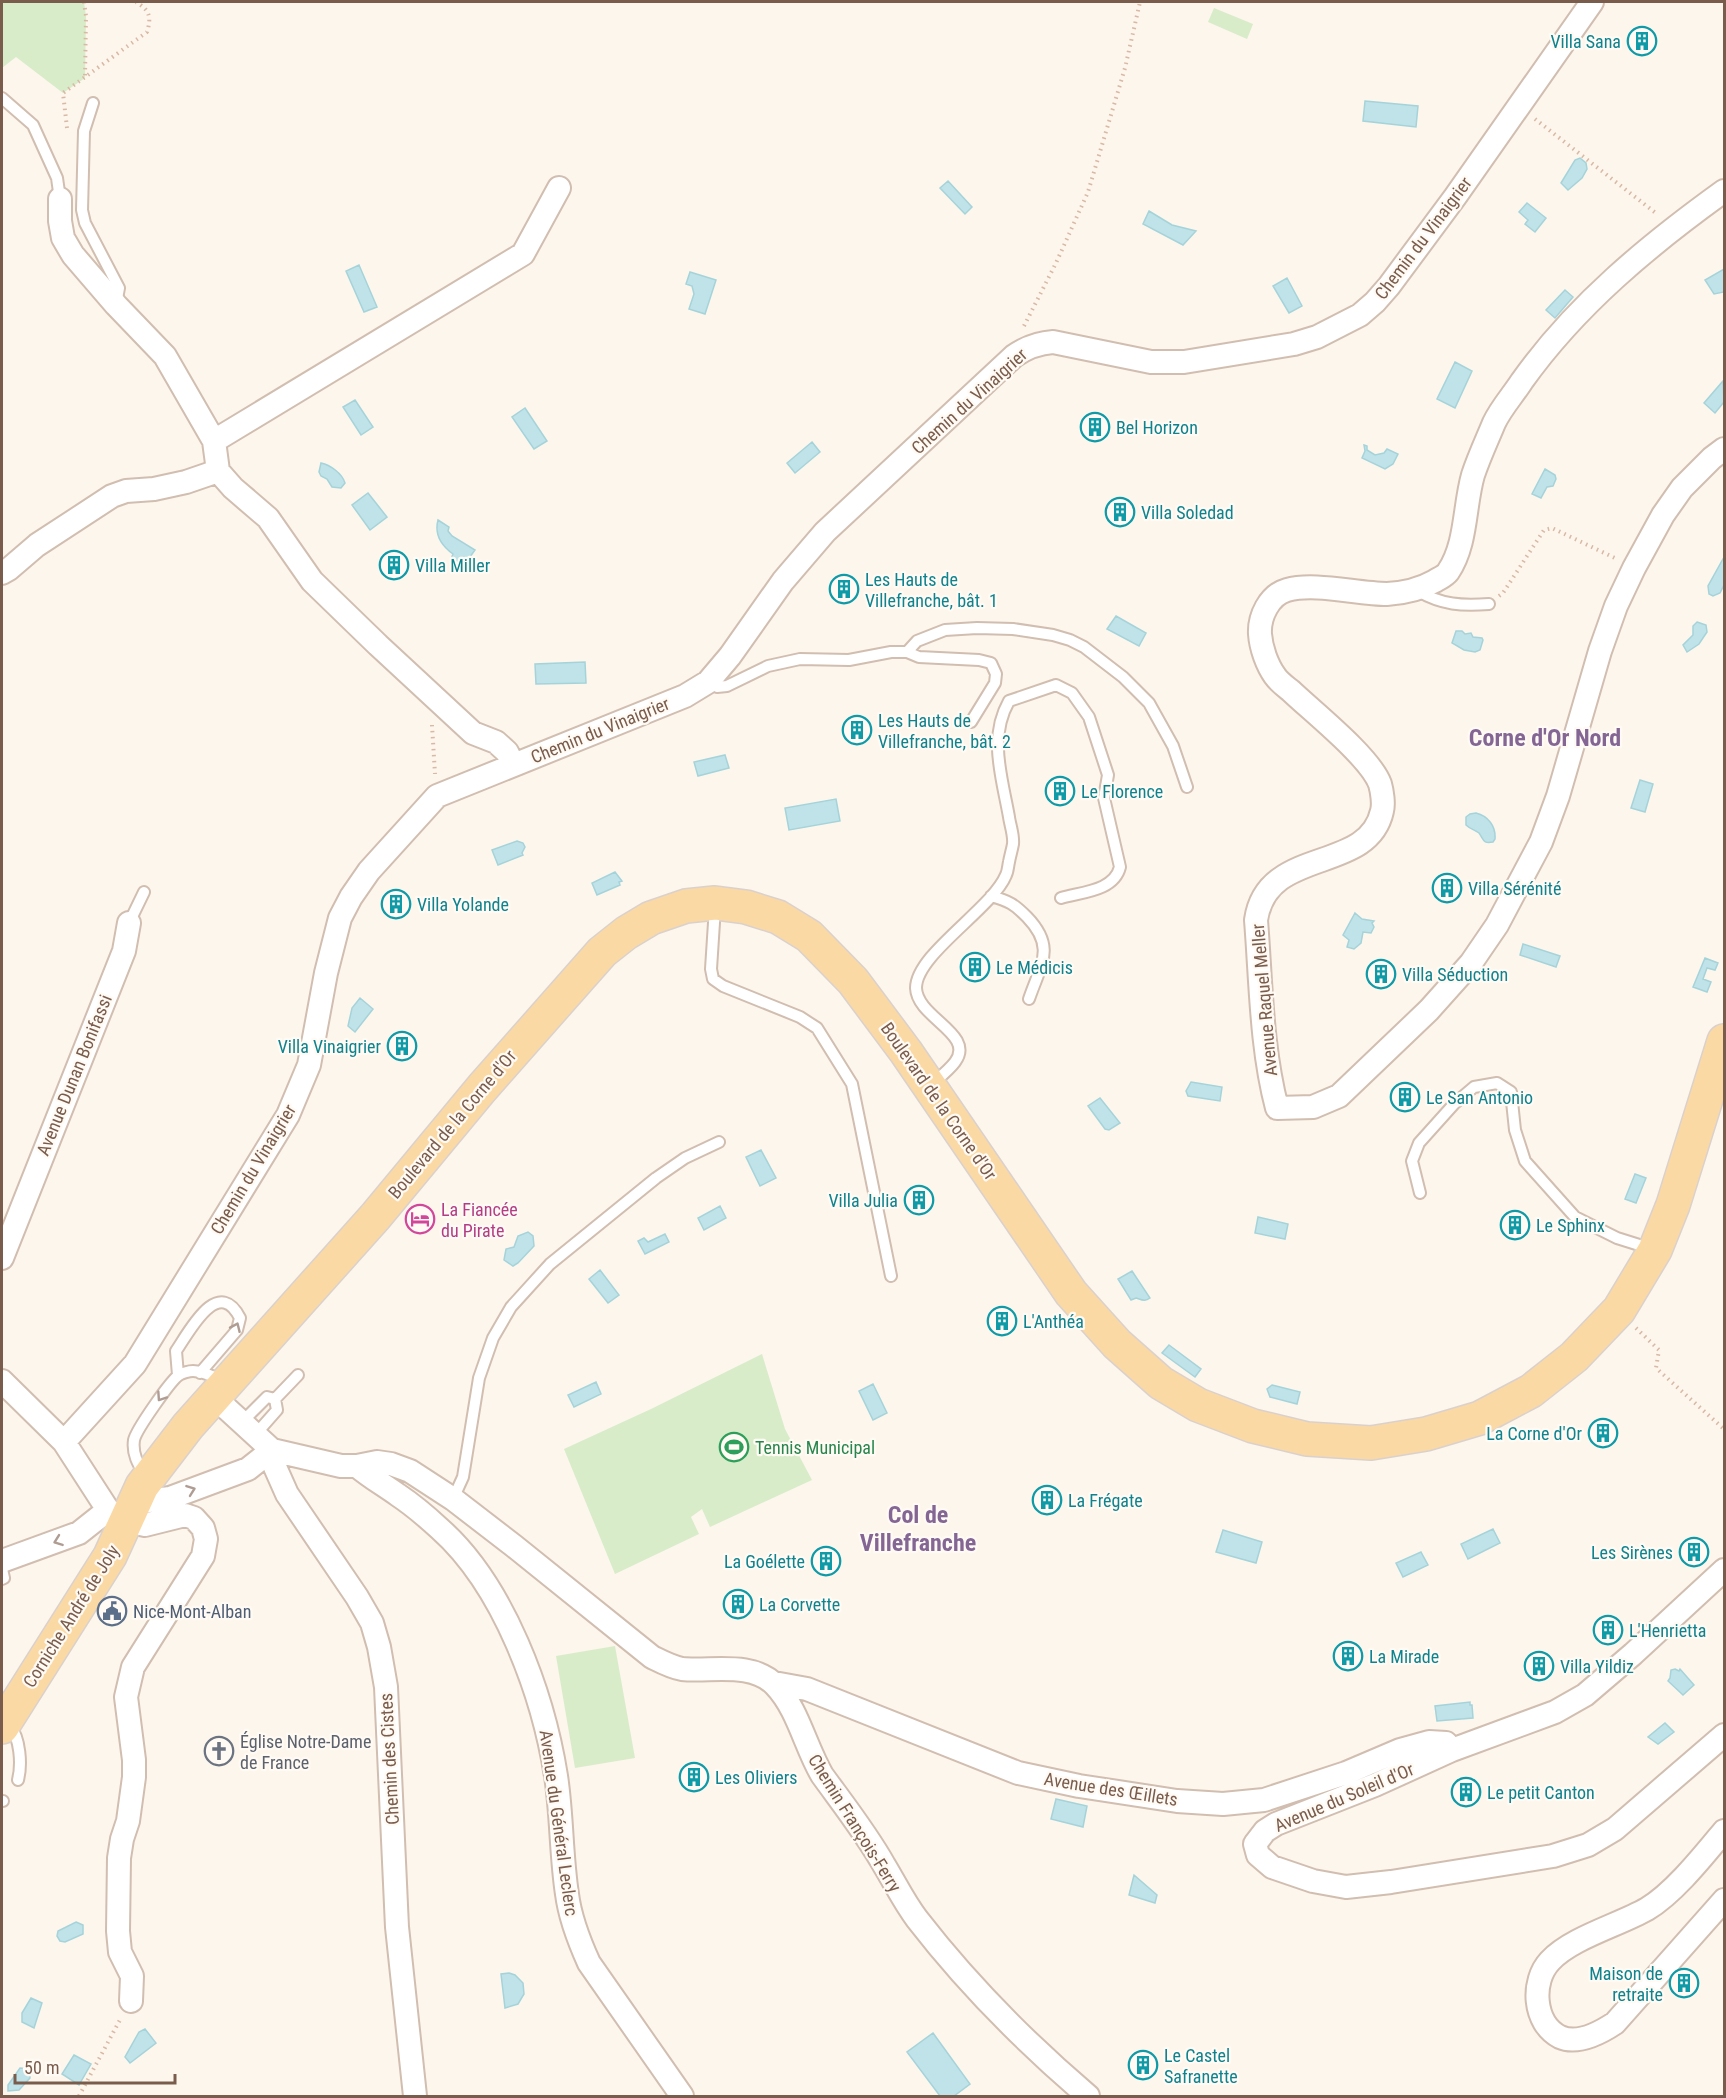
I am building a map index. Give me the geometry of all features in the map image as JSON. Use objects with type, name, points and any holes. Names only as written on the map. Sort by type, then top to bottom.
[{"type":"main road","name":"Boulevard de la Corne d'Or","points":[[129,1503],[214,1384],[375,1217],[489,1079],[602,952],[626,933],[651,918],[686,906],[715,903],[746,907],[778,917],[809,936],[853,981],[930,1087],[1071,1293],[1117,1344],[1161,1383],[1198,1405],[1253,1426],[1307,1439],[1371,1443],[1426,1434],[1480,1418],[1531,1391],[1574,1357],[1619,1310],[1655,1250],[1673,1205],[1725,1041]]},
{"type":"main road","name":"Corniche André de Joly","points":[[4,1724],[110,1556],[129,1503]]},
{"type":"street","name":"Chemin du Vinaigrier","points":[[64,1442],[135,1364],[288,1115],[309,1065],[339,918],[369,871],[436,796],[685,696],[708,682],[730,656],[783,581],[825,532],[1014,356],[1026,348],[1041,342],[1053,342],[1151,362],[1184,363],[1294,344],[1317,337],[1360,315],[1376,302],[1389,286],[1592,2]]},
{"type":"street","points":[[214,441],[523,254],[559,188]]},
{"type":"street","name":"Avenue Raquel Meller","points":[[1725,191],[1674,227],[1598,294],[1537,360],[1492,428],[1473,476],[1457,556],[1446,575],[1418,591],[1386,594],[1309,588],[1285,590],[1272,599],[1263,612],[1260,633],[1264,654],[1275,676],[1366,762],[1380,784],[1383,808],[1376,829],[1361,845],[1299,867],[1281,876],[1265,893],[1258,906],[1256,920],[1265,1041],[1269,1075],[1277,1108],[1313,1107],[1339,1096],[1429,1010],[1471,963],[1497,925],[1541,842],[1558,796],[1600,651],[1616,606],[1634,568],[1663,515],[1682,488],[1712,458],[1725,449]]},
{"type":"street","points":[[2,573],[36,545],[112,496],[126,491],[154,489],[186,482],[218,471],[214,441],[165,356],[73,255],[63,238],[60,199]]},
{"type":"street","name":"Chemin du Vinaigrier","points":[[218,471],[233,488],[268,518],[312,581],[473,734],[496,742],[507,752],[513,764]]},
{"type":"street","name":"Avenue Dunan Bonifassi","points":[[2,1258],[124,951],[129,923]]},
{"type":"street","points":[[2,1381],[129,1503],[145,1526],[184,1515],[194,1518],[203,1528],[206,1539],[203,1556],[133,1667],[126,1697],[134,1777],[132,1801],[119,1858],[118,1931],[120,1953],[132,1976],[131,2001]]},
{"type":"street","points":[[214,1384],[248,1428],[272,1450],[341,1466],[377,1462],[391,1464],[410,1472],[453,1499],[514,1545],[652,1657],[667,1665],[682,1669],[749,1671],[774,1683]]},
{"type":"street","points":[[2,1561],[80,1533],[129,1503],[170,1498],[248,1469],[272,1450]]},
{"type":"street","name":"Chemin des Cistes","points":[[272,1450],[275,1467],[287,1494],[357,1597],[372,1623],[380,1647],[386,1687],[397,1927],[415,2097]]},
{"type":"street","name":"Avenue du Général Leclerc","points":[[357,1466],[442,1530],[470,1561],[488,1587],[514,1636],[542,1711],[556,1777],[567,1895],[578,1938],[589,1963],[682,2097]]},
{"type":"street","name":"Avenue du Soleil d'Or","points":[[1725,1570],[1585,1695],[1555,1712],[1452,1750],[1375,1785],[1276,1824],[1265,1831],[1256,1844],[1258,1855],[1272,1867],[1314,1881],[1346,1887],[1553,1856],[1588,1845],[1614,1829],[1725,1735]]},
{"type":"street","name":"Avenue des Œillets","points":[[774,1683],[807,1689],[1018,1773],[1080,1786],[1177,1801],[1223,1804],[1264,1800],[1346,1773],[1400,1750],[1429,1742],[1446,1743],[1452,1750]]},
{"type":"street","name":"Chemin François-Ferry","points":[[774,1683],[788,1702],[814,1762],[884,1864],[894,1884],[917,1918],[960,1971],[1009,2024],[1088,2097]]},
{"type":"street","points":[[1725,1831],[1677,1884],[1648,1908],[1568,1947],[1550,1960],[1540,1977],[1537,1996],[1547,2027],[1561,2038],[1581,2038],[1597,2035],[1614,2023],[1725,1900]]},
{"type":"lane","points":[[3,98],[33,124],[57,178],[60,199]]},
{"type":"lane","points":[[93,103],[84,131],[82,210],[85,223],[119,288],[116,304]]},
{"type":"lane","points":[[1418,591],[1433,600],[1464,606],[1488,604]]},
{"type":"lane","points":[[907,652],[917,641],[945,630],[1013,628],[1070,640],[1084,647],[1124,677],[1149,703],[1173,746],[1187,786]]},
{"type":"lane","points":[[708,682],[717,687],[728,686],[768,666],[800,659],[849,660],[891,652],[907,652],[919,657],[979,660],[991,663],[996,674],[995,683],[970,722]]},
{"type":"lane","points":[[930,1087],[955,1062],[959,1054],[959,1044],[955,1036],[921,1005],[916,987],[926,962],[991,896],[1006,875],[1013,842],[996,746],[1002,714],[1009,701],[1056,685],[1072,693],[1089,717],[1108,775],[1104,798],[1119,867],[1118,876],[1106,886],[1061,897]]},
{"type":"lane","name":"Avenue Dunan Bonifassi","points":[[129,923],[144,892]]},
{"type":"lane","points":[[991,896],[1012,902],[1038,928],[1045,942],[1043,957],[1029,999]]},
{"type":"lane","points":[[715,903],[711,969],[713,979],[723,986],[800,1017],[817,1028],[852,1084],[891,1276]]},
{"type":"lane","points":[[1420,1193],[1412,1161],[1419,1143],[1454,1104],[1474,1087],[1497,1083],[1511,1092],[1515,1130],[1525,1161],[1575,1217],[1617,1238],[1655,1250]]},
{"type":"lane","points":[[453,1499],[463,1477],[479,1378],[493,1338],[511,1306],[550,1264],[656,1178],[685,1158],[718,1142]]},
{"type":"lane","points":[[129,1503],[137,1462],[134,1451],[135,1437],[164,1391],[178,1375],[192,1371],[214,1384],[237,1330],[240,1318],[234,1306],[225,1302],[212,1304],[200,1316],[176,1351],[178,1375]]},
{"type":"lane","points":[[275,1399],[298,1375]]},
{"type":"lane","points":[[248,1428],[267,1397],[275,1399]]},
{"type":"lane","points":[[248,1428],[278,1410],[275,1399]]},
{"type":"lane","points":[[2,1569],[4,1578],[2,1579]]},
{"type":"lane","points":[[4,1724],[15,1733],[21,1770],[18,1780]]},
{"type":"path","points":[[84,2],[86,16],[85,78]]},
{"type":"path","points":[[1026,348],[1024,327],[1088,192],[1125,68],[1140,2]]},
{"type":"path","points":[[1526,96],[1536,104],[1528,114],[1674,227]]},
{"type":"path","points":[[1488,604],[1503,593],[1544,530],[1552,528],[1634,568]]},
{"type":"path","points":[[430,694],[436,796]]},
{"type":"path","points":[[1619,1310],[1659,1350],[1656,1368],[1725,1429]]},
{"type":"path","points":[[79,2097],[131,2001]]},
{"type":"green space","points":[[2,2],[84,2],[86,16],[85,78],[63,93],[16,57],[2,68]]},
{"type":"green space","points":[[1214,8],[1253,24],[1247,39],[1208,22]]},
{"type":"green space","points":[[762,1354],[785,1429],[812,1480],[710,1527],[702,1509],[691,1517],[699,1534],[615,1574],[564,1449]]},
{"type":"green space","points":[[615,1646],[635,1758],[575,1768],[556,1656]]},
{"type":"water","points":[[1365,101],[1418,106],[1416,127],[1363,121]]},
{"type":"water","points":[[1580,158],[1586,163],[1587,169],[1582,178],[1568,190],[1561,183],[1575,160]]},
{"type":"water","points":[[948,181],[972,207],[965,214],[940,188]]},
{"type":"water","points":[[1527,203],[1546,218],[1535,232],[1525,224],[1528,220],[1519,212]]},
{"type":"water","points":[[1149,211],[1172,225],[1196,231],[1183,245],[1143,224]]},
{"type":"water","points":[[359,265],[377,307],[364,312],[346,271]]},
{"type":"water","points":[[1724,269],[1724,292],[1714,294],[1705,280]]},
{"type":"water","points":[[690,272],[716,280],[705,314],[689,309],[694,294],[692,286],[686,284]]},
{"type":"water","points":[[1287,278],[1302,306],[1289,313],[1273,286]]},
{"type":"water","points":[[1565,290],[1573,297],[1555,318],[1546,310]]},
{"type":"water","points":[[1455,362],[1472,371],[1455,408],[1437,399]]},
{"type":"water","points":[[1723,381],[1724,402],[1715,413],[1704,403]]},
{"type":"water","points":[[355,400],[373,427],[361,435],[343,407]]},
{"type":"water","points":[[525,408],[547,441],[534,449],[512,417]]},
{"type":"water","points":[[812,442],[820,452],[795,473],[787,463]]},
{"type":"water","points":[[1364,445],[1375,455],[1384,453],[1387,449],[1398,454],[1393,464],[1385,469],[1362,458],[1365,451]]},
{"type":"water","points":[[321,463],[332,468],[341,476],[345,483],[341,488],[332,487],[327,479],[321,476],[319,472]]},
{"type":"water","points":[[1545,469],[1555,475],[1556,479],[1553,486],[1547,487],[1541,498],[1532,494]]},
{"type":"water","points":[[368,493],[387,517],[370,530],[352,505]]},
{"type":"water","points":[[438,520],[449,527],[448,531],[452,536],[475,550],[467,561],[460,562],[451,559],[453,554],[442,544],[438,535]]},
{"type":"water","points":[[1724,557],[1724,585],[1720,593],[1713,596],[1709,594],[1708,586]]},
{"type":"water","points":[[1116,616],[1146,633],[1139,646],[1107,629]]},
{"type":"water","points":[[1697,622],[1706,625],[1707,632],[1699,644],[1687,652],[1683,645],[1693,635],[1693,626]]},
{"type":"water","points":[[1456,631],[1471,633],[1473,637],[1482,638],[1480,650],[1475,652],[1464,650],[1452,643]]},
{"type":"water","points":[[585,662],[586,683],[536,684],[535,664]]},
{"type":"water","points":[[725,755],[729,768],[698,776],[694,762]]},
{"type":"water","points":[[1640,780],[1653,784],[1645,812],[1631,808]]},
{"type":"water","points":[[836,799],[840,821],[789,830],[785,808]]},
{"type":"water","points":[[1476,813],[1484,816],[1493,826],[1495,839],[1493,842],[1485,842],[1479,833],[1466,825],[1466,817]]},
{"type":"water","points":[[517,841],[523,843],[525,847],[523,855],[498,865],[492,850]]},
{"type":"water","points":[[615,872],[622,881],[619,882],[620,885],[597,895],[592,883]]},
{"type":"water","points":[[1355,913],[1362,919],[1374,921],[1372,923],[1374,927],[1371,933],[1363,932],[1361,943],[1354,949],[1347,947],[1349,940],[1343,935]]},
{"type":"water","points":[[1523,944],[1560,956],[1556,967],[1520,955]]},
{"type":"water","points":[[1705,958],[1718,963],[1715,970],[1707,968],[1703,979],[1711,982],[1707,992],[1693,987]]},
{"type":"water","points":[[360,998],[373,1009],[355,1032],[348,1026],[352,1008]]},
{"type":"water","points":[[1191,1082],[1222,1087],[1220,1101],[1188,1096],[1186,1091]]},
{"type":"water","points":[[1100,1098],[1120,1123],[1109,1130],[1105,1129],[1088,1106]]},
{"type":"water","points":[[761,1150],[776,1178],[760,1186],[746,1157]]},
{"type":"water","points":[[1635,1174],[1646,1178],[1636,1203],[1625,1199]]},
{"type":"water","points":[[720,1206],[726,1218],[704,1230],[698,1218]]},
{"type":"water","points":[[1258,1217],[1288,1224],[1285,1239],[1255,1233]]},
{"type":"water","points":[[528,1232],[533,1236],[534,1246],[513,1266],[504,1260],[506,1249],[514,1247],[518,1236]]},
{"type":"water","points":[[665,1234],[669,1242],[645,1254],[638,1241],[644,1238],[648,1242]]},
{"type":"water","points":[[600,1270],[619,1295],[608,1303],[589,1279]]},
{"type":"water","points":[[1132,1271],[1150,1298],[1131,1300],[1118,1279]]},
{"type":"water","points":[[1169,1345],[1201,1369],[1195,1377],[1162,1353]]},
{"type":"water","points":[[596,1382],[601,1394],[574,1407],[568,1395]]},
{"type":"water","points":[[873,1384],[887,1413],[873,1420],[859,1391]]},
{"type":"water","points":[[1272,1385],[1300,1392],[1297,1404],[1270,1397],[1267,1389]]},
{"type":"water","points":[[1493,1529],[1500,1543],[1468,1559],[1461,1544]]},
{"type":"water","points":[[1223,1530],[1262,1542],[1256,1563],[1216,1552]]},
{"type":"water","points":[[1421,1552],[1428,1565],[1403,1577],[1396,1563]]},
{"type":"water","points":[[1680,1669],[1694,1685],[1683,1695],[1668,1681],[1671,1670],[1679,1671]]},
{"type":"water","points":[[1470,1702],[1473,1718],[1437,1721],[1435,1706]]},
{"type":"water","points":[[1665,1723],[1674,1732],[1658,1744],[1648,1737]]},
{"type":"water","points":[[1056,1799],[1087,1806],[1083,1827],[1051,1819]]},
{"type":"water","points":[[1134,1875],[1157,1895],[1155,1903],[1129,1895]]},
{"type":"water","points":[[76,1922],[83,1925],[83,1934],[65,1942],[60,1941],[57,1936],[58,1931]]},
{"type":"water","points":[[501,1974],[515,1975],[523,1983],[524,1994],[518,2004],[505,2008]]},
{"type":"water","points":[[31,1998],[42,2003],[34,2028],[22,2022],[22,2013]]},
{"type":"water","points":[[145,2029],[156,2043],[130,2063],[125,2057],[139,2032]]},
{"type":"water","points":[[933,2033],[970,2084],[954,2096],[940,2096],[907,2052]]},
{"type":"water","points":[[74,2055],[91,2064],[79,2085],[62,2074]]},
{"type":"water","points":[[20,2068],[29,2069],[30,2078],[19,2090],[8,2091],[8,2085]]},
{"type":"place","name":"Villa Sana","points":[[1642,41]]},
{"type":"place","name":"Bel Horizon","points":[[1095,427]]},
{"type":"place","name":"Villa Soledad","points":[[1120,512]]},
{"type":"place","name":"Villa Miller","points":[[394,565]]},
{"type":"place","name":"Les Hauts de Villefranche, bât. 1","points":[[844,589]]},
{"type":"place","name":"Les Hauts de Villefranche, bât. 2","points":[[857,730]]},
{"type":"place","name":"Le Florence","points":[[1060,791]]},
{"type":"place","name":"Villa Sérénité","points":[[1447,888]]},
{"type":"place","name":"Villa Yolande","points":[[396,904]]},
{"type":"place","name":"Le Médicis","points":[[975,967]]},
{"type":"place","name":"Villa Séduction","points":[[1381,974]]},
{"type":"place","name":"Villa Vinaigrier","points":[[402,1046]]},
{"type":"place","name":"Le San Antonio","points":[[1405,1097]]},
{"type":"place","name":"Villa Julia","points":[[919,1200]]},
{"type":"place","name":"La Fiancée du Pirate","points":[[420,1219]]},
{"type":"place","name":"Le Sphinx","points":[[1515,1225]]},
{"type":"place","name":"L'Anthéa","points":[[1002,1321]]},
{"type":"place","name":"La Corne d'Or","points":[[1603,1433]]},
{"type":"place","name":"Tennis Municipal","points":[[734,1447]]},
{"type":"place","name":"La Frégate","points":[[1047,1500]]},
{"type":"place","name":"Les Sirènes","points":[[1694,1552]]},
{"type":"place","name":"La Goélette","points":[[826,1561]]},
{"type":"place","name":"La Corvette","points":[[738,1604]]},
{"type":"place","name":"Nice-Mont-Alban","points":[[112,1611]]},
{"type":"place","name":"L'Henrietta","points":[[1608,1630]]},
{"type":"place","name":"La Mirade","points":[[1348,1656]]},
{"type":"place","name":"Villa Yildiz","points":[[1539,1666]]},
{"type":"place","name":"Église Notre-Dame de France","points":[[219,1751]]},
{"type":"place","name":"Les Oliviers","points":[[694,1777]]},
{"type":"place","name":"Le petit Canton","points":[[1466,1792]]},
{"type":"place","name":"Maison de retraite","points":[[1684,1983]]},
{"type":"place","name":"Le Castel Safranette","points":[[1143,2065]]},
{"type":"district","name":"Corne d'Or Nord","points":[[1545,738]]},
{"type":"district","name":"Col de Villefranche","points":[[918,1529]]}]
